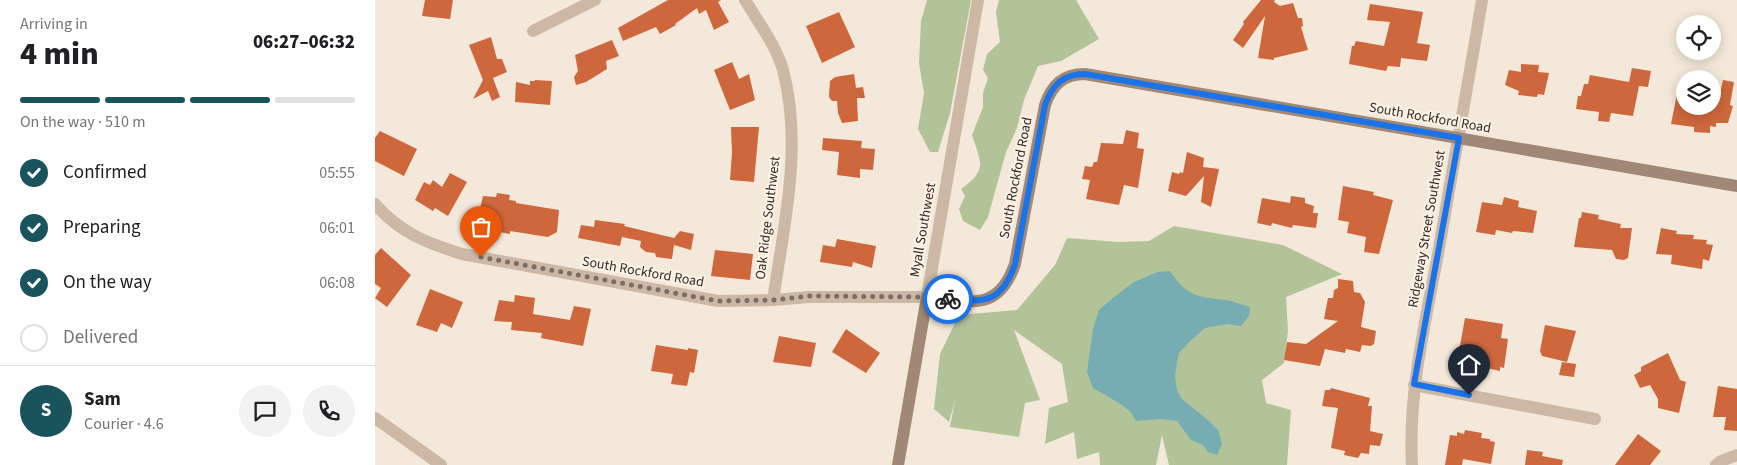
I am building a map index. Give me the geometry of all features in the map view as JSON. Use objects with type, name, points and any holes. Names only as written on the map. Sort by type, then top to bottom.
[{"type":"street","points":[[533,31],[595,0]]},
{"type":"street","name":"Oak Ridge Southwest","points":[[745,0],[771,44],[782,68],[791,118],[792,169],[773,300]]},
{"type":"street","name":"Myall Southwest","points":[[897,465],[978,0]]},
{"type":"street","name":"Ridgeway Street Southwest","points":[[1412,465],[1410,440],[1414,384],[1482,0]]},
{"type":"street","name":"South Rockford Road","points":[[375,204],[407,232],[428,243],[462,254],[718,301],[773,300],[809,296],[927,297],[983,300],[993,297],[1005,286],[1015,264],[1045,105],[1049,94],[1059,81],[1075,74],[1737,186]]},
{"type":"street","points":[[1414,384],[1595,419]]},
{"type":"street","points":[[375,418],[441,465]]},
{"type":"street","points":[[1716,465],[1737,455]]},
{"type":"green space","points":[[927,0],[971,0],[950,113],[938,152],[930,152],[918,129],[924,93],[919,63],[921,21]]},
{"type":"green space","points":[[999,0],[1076,0],[1099,39],[1061,61],[1038,66],[1024,100],[1017,128],[1006,152],[988,217],[980,230],[963,221],[959,209],[965,196],[961,189],[979,171],[980,159],[972,135],[983,107],[983,93],[988,78],[983,70],[987,54],[1000,42],[996,12]]},
{"type":"green space","points":[[1174,226],[1283,245],[1342,274],[1286,297],[1288,331],[1284,363],[1262,380],[1266,403],[1291,410],[1287,465],[1169,465],[1162,435],[1156,465],[1100,465],[1099,452],[1077,459],[1074,432],[1045,444],[1049,408],[1068,402],[1062,364],[1014,330],[1040,400],[1025,403],[1019,437],[950,427],[955,400],[949,422],[934,409],[940,354],[959,315],[1017,310],[1055,265],[1067,238],[1118,242],[1149,241]]},
{"type":"water","points":[[1170,271],[1182,286],[1194,294],[1250,307],[1249,316],[1241,326],[1227,324],[1205,328],[1179,353],[1175,377],[1177,390],[1182,399],[1218,430],[1222,444],[1217,455],[1208,452],[1203,445],[1191,440],[1177,421],[1162,419],[1136,421],[1130,411],[1093,388],[1087,372],[1093,329],[1099,310],[1134,282],[1158,272]]},
{"type":"building","points":[[425,0],[453,0],[450,19],[422,16]]},
{"type":"building","points":[[668,0],[721,0],[718,2],[729,22],[714,30],[706,10],[699,14],[697,8],[676,25],[660,34],[656,27],[623,41],[618,28]]},
{"type":"building","points":[[1261,0],[1275,0],[1274,2],[1280,6],[1293,3],[1298,18],[1302,18],[1303,26],[1301,27],[1308,50],[1274,58],[1274,60],[1258,58],[1265,16],[1243,48],[1233,40],[1244,24],[1243,22]]},
{"type":"building","points":[[1370,4],[1423,12],[1417,43],[1430,45],[1427,61],[1401,58],[1400,67],[1388,66],[1386,71],[1349,64],[1352,46],[1354,46],[1356,41],[1384,46],[1390,22],[1367,20]]},
{"type":"building","points":[[839,12],[855,47],[822,63],[806,26]]},
{"type":"building","points":[[491,37],[497,59],[502,59],[507,72],[493,78],[500,97],[492,101],[488,91],[473,99],[483,80],[469,45]]},
{"type":"building","points":[[612,40],[619,56],[606,61],[607,69],[586,82],[576,85],[574,77],[578,71],[575,55]]},
{"type":"building","points":[[732,62],[739,79],[749,74],[755,100],[730,110],[714,70]]},
{"type":"building","points":[[1521,64],[1539,65],[1538,72],[1549,73],[1544,95],[1538,94],[1537,97],[1518,95],[1519,91],[1505,85],[1509,70],[1521,72]]},
{"type":"building","points":[[1632,68],[1651,71],[1648,87],[1639,86],[1633,116],[1611,113],[1609,122],[1598,121],[1599,112],[1576,109],[1578,96],[1581,96],[1584,84],[1588,84],[1590,75],[1629,82]]},
{"type":"building","points":[[854,74],[856,88],[863,87],[865,98],[857,98],[858,121],[842,123],[838,113],[837,101],[832,101],[829,97],[830,81],[835,77]]},
{"type":"building","points":[[1723,80],[1734,82],[1730,105],[1733,106],[1728,123],[1716,123],[1716,127],[1710,126],[1710,133],[1694,132],[1694,127],[1671,124],[1676,99],[1676,115],[1721,115]]},
{"type":"building","points":[[530,81],[552,81],[550,105],[515,102],[516,82],[530,85]]},
{"type":"building","points":[[731,127],[759,127],[754,182],[730,180]]},
{"type":"building","points":[[1126,130],[1139,133],[1137,148],[1144,149],[1138,188],[1124,185],[1119,205],[1086,199],[1090,180],[1082,179],[1085,166],[1092,167],[1094,162],[1097,162],[1101,143],[1123,144]]},
{"type":"building","points":[[380,131],[417,149],[404,176],[375,161],[375,138]]},
{"type":"building","points":[[823,138],[862,141],[861,148],[875,149],[873,170],[860,169],[860,178],[837,175],[839,152],[822,150]]},
{"type":"building","points":[[1187,152],[1204,158],[1203,167],[1219,169],[1211,207],[1201,202],[1204,176],[1186,196],[1168,191],[1172,172],[1183,173]]},
{"type":"building","points":[[450,173],[467,182],[448,216],[435,208],[433,211],[415,200],[424,182],[430,185],[433,180],[442,187]]},
{"type":"building","points":[[1343,186],[1374,192],[1373,195],[1393,200],[1379,254],[1364,252],[1366,237],[1347,233],[1349,222],[1338,220]]},
{"type":"building","points":[[497,193],[510,195],[509,200],[516,201],[516,203],[559,210],[557,232],[548,237],[510,231],[510,234],[493,231],[495,220],[478,218],[483,196],[496,197]]},
{"type":"building","points":[[1291,196],[1305,198],[1305,203],[1314,206],[1313,213],[1318,213],[1316,228],[1293,225],[1292,228],[1272,223],[1271,226],[1257,223],[1262,198],[1290,203]]},
{"type":"building","points":[[1504,197],[1519,201],[1518,207],[1537,211],[1533,233],[1513,231],[1512,233],[1496,230],[1495,235],[1476,232],[1482,202],[1502,205]]},
{"type":"building","points":[[1582,212],[1599,215],[1598,219],[1621,224],[1620,228],[1632,228],[1628,258],[1624,260],[1616,259],[1612,250],[1574,247],[1579,218],[1581,218]]},
{"type":"building","points":[[595,220],[625,224],[624,226],[674,238],[680,231],[694,234],[691,250],[674,245],[672,259],[656,257],[655,253],[646,252],[640,247],[641,241],[622,237],[620,246],[578,238],[581,225],[594,227]]},
{"type":"building","points":[[1661,228],[1677,231],[1676,234],[1694,235],[1693,239],[1707,240],[1706,244],[1713,245],[1709,261],[1703,259],[1702,269],[1671,264],[1672,255],[1656,254]]},
{"type":"building","points":[[837,239],[876,246],[872,268],[853,262],[852,267],[820,262],[823,245],[835,247]]},
{"type":"building","points":[[381,248],[411,275],[387,307],[375,298],[381,288],[375,284],[375,255]]},
{"type":"building","points":[[715,250],[753,254],[750,280],[711,276]]},
{"type":"building","points":[[1338,279],[1353,281],[1354,292],[1360,293],[1365,302],[1361,327],[1376,331],[1374,344],[1371,346],[1362,345],[1360,352],[1346,349],[1345,353],[1325,349],[1320,366],[1284,360],[1287,342],[1306,344],[1338,321],[1324,319],[1328,298],[1333,298],[1334,290],[1338,288]]},
{"type":"building","points":[[430,289],[463,302],[452,328],[441,323],[437,332],[416,325]]},
{"type":"building","points":[[515,295],[535,298],[533,314],[570,320],[574,306],[591,309],[583,346],[541,338],[542,333],[511,330],[512,322],[494,321],[499,300],[514,302]]},
{"type":"building","points":[[1465,318],[1503,324],[1501,338],[1508,339],[1504,368],[1500,367],[1500,371],[1487,368],[1487,361],[1458,357]]},
{"type":"building","points":[[1545,325],[1576,331],[1567,362],[1542,356],[1540,351]]},
{"type":"building","points":[[846,329],[880,353],[866,373],[832,352]]},
{"type":"building","points":[[779,336],[816,343],[811,367],[773,362]]},
{"type":"building","points":[[656,345],[698,350],[694,373],[690,372],[687,386],[671,384],[673,374],[651,371]]},
{"type":"building","points":[[1668,353],[1680,380],[1686,382],[1679,413],[1658,408],[1658,399],[1650,385],[1640,388],[1634,375],[1641,371],[1641,367]]},
{"type":"building","points":[[1562,362],[1576,364],[1574,377],[1559,375]]},
{"type":"building","points":[[1718,386],[1737,389],[1737,431],[1724,430],[1726,417],[1713,417]]},
{"type":"building","points":[[1331,388],[1370,398],[1368,406],[1372,406],[1370,431],[1383,434],[1380,446],[1370,445],[1369,454],[1361,453],[1358,458],[1344,455],[1345,451],[1331,448],[1338,408],[1322,406],[1325,390],[1330,390]]},
{"type":"building","points":[[1465,430],[1482,433],[1481,438],[1490,439],[1490,441],[1495,442],[1491,464],[1463,459],[1462,465],[1445,465],[1450,435],[1457,436],[1457,432],[1464,434]]},
{"type":"building","points":[[1638,434],[1661,451],[1650,465],[1615,465]]},
{"type":"building","points":[[1527,450],[1543,452],[1542,456],[1563,460],[1562,465],[1525,465]]},
{"type":"way so far","points":[[481,257],[718,301],[773,300],[809,296],[927,297],[948,299]]},
{"type":"route","points":[[948,299],[973,301],[993,297],[1000,292],[1010,278],[1015,264],[1045,105],[1049,94],[1059,81],[1075,74],[1085,74],[1459,138],[1414,384],[1469,395]]}]
